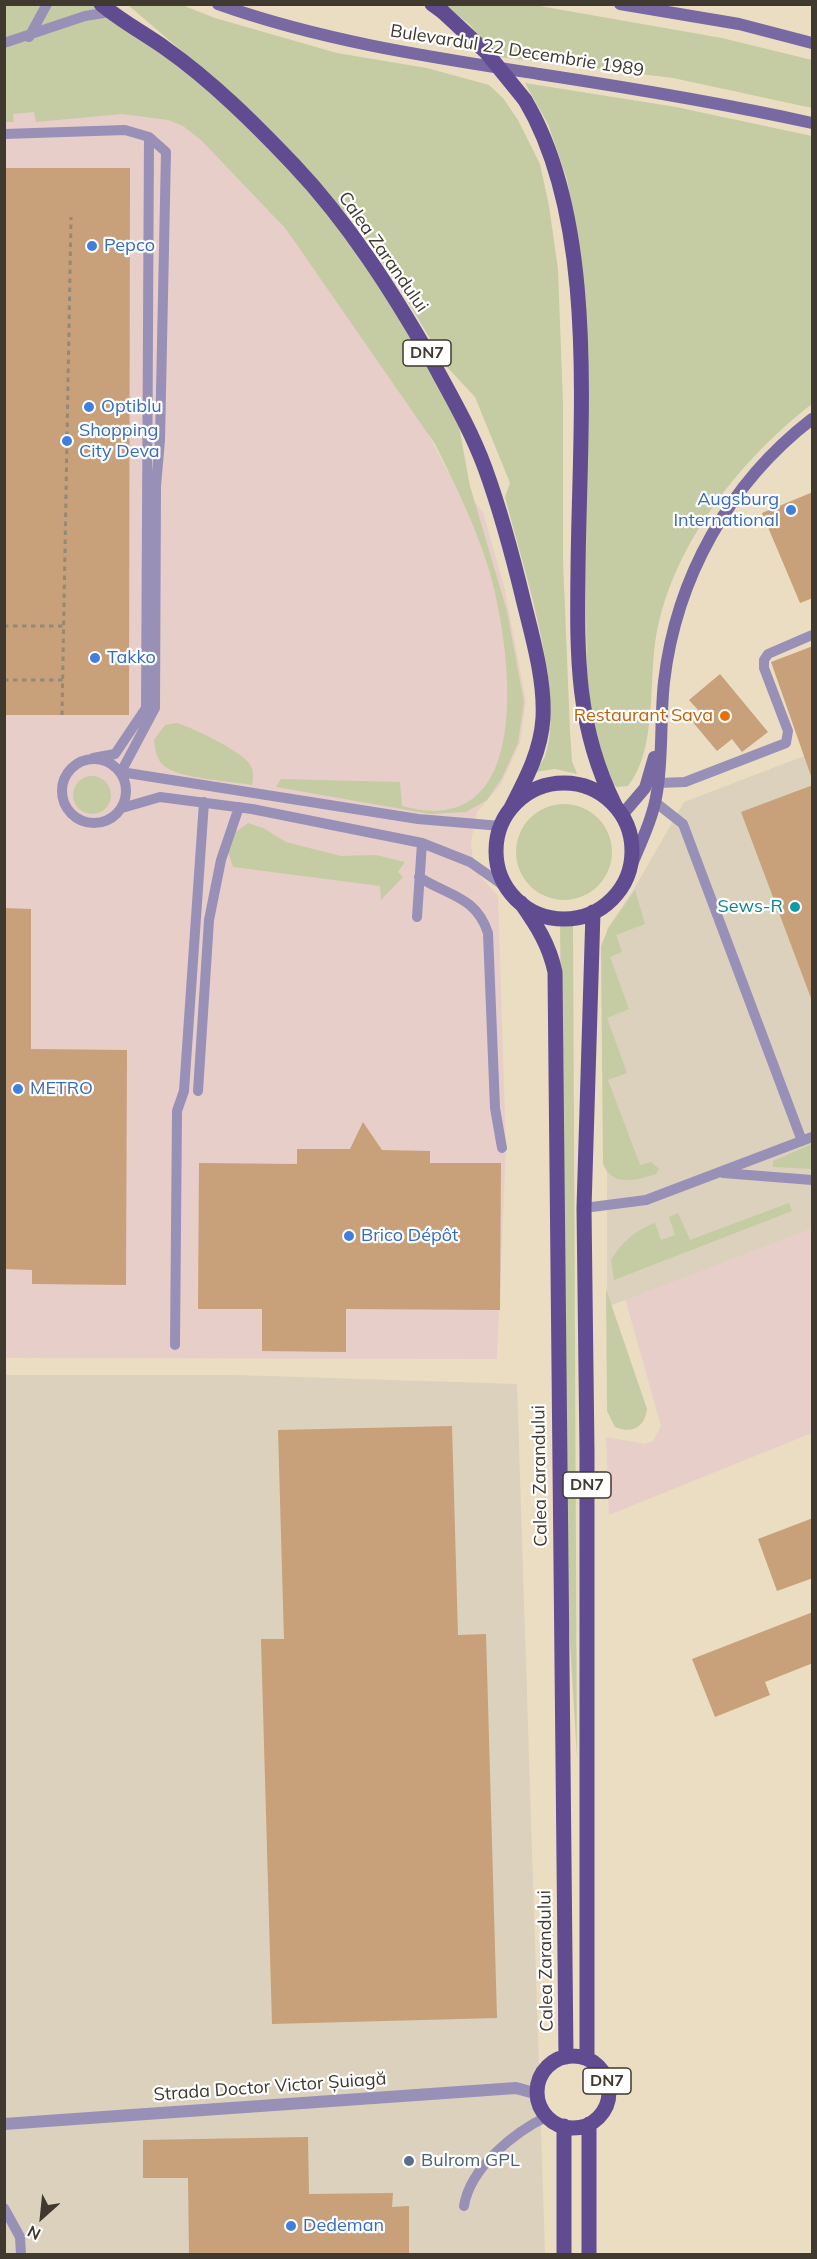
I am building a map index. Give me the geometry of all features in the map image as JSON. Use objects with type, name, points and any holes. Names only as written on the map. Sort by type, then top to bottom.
[{"type":"main road","name":"Bulevardul 22 Decembrie 1989","points":[[218,4],[257,18],[343,40],[474,66],[729,104],[813,123]]},
{"type":"main road","points":[[620,4],[740,24],[813,43]]},
{"type":"main road","name":"Calea Zarandului","points":[[105,8],[165,48],[240,111],[296,166],[346,228],[403,309],[451,395],[484,465],[509,540],[533,638],[543,716],[540,741],[535,759],[501,826],[496,847],[498,868],[507,888],[521,903],[543,935],[555,972],[566,2056]]},
{"type":"main road","points":[[437,8],[486,52],[525,100],[538,123],[560,183],[567,214],[574,269],[580,364],[578,673],[591,750],[619,810],[632,847],[630,869]]},
{"type":"main road","name":"Calea Zarandului","points":[[521,903],[538,914],[558,919],[576,918],[593,912],[609,902],[622,887],[654,802],[658,783],[668,653],[677,615],[693,571],[708,539],[736,498],[776,451],[813,419]]},
{"type":"main road","name":"Calea Zarandului","points":[[511,808],[525,795],[543,786],[562,783],[582,785],[600,793],[619,810],[645,788],[661,729]]},
{"type":"main road","name":"DN7","points":[[589,2124],[599,2117],[609,2096],[604,2073],[587,2058],[587,1452],[584,1208],[593,912]]},
{"type":"main road","name":"Calea Zarandului","points":[[538,2094],[542,2074],[548,2066],[566,2056],[587,2058]]},
{"type":"main road","points":[[538,2094],[548,2116],[564,2126],[589,2124],[589,2254]]},
{"type":"main road","points":[[564,2126],[564,2254]]},
{"type":"street","name":"Strada Doctor Victor Șuiagă","points":[[4,2124],[516,2088],[538,2094]]},
{"type":"lane","points":[[30,37],[47,4]]},
{"type":"lane","points":[[4,43],[30,37],[105,8]]},
{"type":"lane","points":[[4,134],[125,130],[149,137],[166,152],[160,440],[156,486],[155,708],[121,772]]},
{"type":"lane","points":[[149,137],[146,708],[115,754],[76,764],[64,778],[62,786],[65,804],[77,818],[94,823],[111,818],[122,808],[160,797],[239,807],[422,843],[470,862],[507,888]]},
{"type":"lane","points":[[658,783],[685,782],[786,743],[788,731],[764,668],[764,660],[768,654],[813,635]]},
{"type":"lane","points":[[93,758],[104,760],[121,772],[374,813],[447,823],[501,826]]},
{"type":"lane","points":[[121,772],[127,786],[122,808]]},
{"type":"lane","points":[[175,1345],[177,1111],[184,1090],[204,802]]},
{"type":"lane","points":[[584,1208],[646,1200],[807,1138],[683,824],[654,802]]},
{"type":"lane","points":[[198,1091],[210,910],[221,860],[239,807]]},
{"type":"lane","points":[[417,918],[422,843]]},
{"type":"lane","points":[[419,877],[471,904],[484,921],[488,933],[495,1108],[502,1148]]},
{"type":"lane","points":[[719,1172],[813,1180]]},
{"type":"lane","points":[[464,2206],[471,2181],[509,2139],[548,2116]]},
{"type":"lane","points":[[4,2208],[20,2237],[21,2254]]},
{"type":"path","points":[[62,715],[71,217]]},
{"type":"path","points":[[4,626],[64,626]]},
{"type":"path","points":[[4,680],[63,680]]},
{"type":"shaded area","points":[[5,102],[191,108],[292,217],[389,360],[448,472],[483,512],[505,590],[526,701],[520,743],[501,784],[477,812],[471,842],[474,869],[498,896],[506,1147],[497,1359],[5,1358]]},
{"type":"shaded area","points":[[812,753],[812,1228],[607,1307],[607,929],[634,889],[684,802]]},
{"type":"shaded area","points":[[812,1216],[812,1433],[609,1515],[606,1437],[645,1444],[653,1441],[661,1426],[622,1288]]},
{"type":"shaded area","points":[[4,1375],[236,1375],[517,1384],[545,2254],[5,2254]]},
{"type":"green space","points":[[5,5],[110,5],[245,118],[324,206],[408,328],[458,421],[470,486],[507,611],[524,702],[518,743],[502,778],[487,800],[466,812],[430,814],[276,787],[281,779],[400,782],[402,806],[446,810],[476,796],[496,768],[505,730],[507,688],[504,644],[497,603],[484,554],[465,506],[435,444],[286,229],[201,140],[183,126],[168,120],[122,114],[36,122],[34,112],[13,114],[14,122],[5,122]]},
{"type":"green space","points":[[128,5],[182,5],[215,18],[337,53],[427,68],[489,85],[503,98],[518,120],[540,164],[558,269],[563,403],[563,560],[570,731],[572,761],[577,774],[555,769],[535,772],[545,756],[550,730],[550,699],[546,664],[530,591],[505,497],[510,483],[475,397],[447,367],[395,280],[358,227],[298,159],[231,93]]},
{"type":"green space","points":[[445,5],[534,5],[722,38],[812,60],[812,108],[673,78],[499,57],[469,24]]},
{"type":"green space","points":[[525,83],[676,107],[812,136],[812,404],[758,452],[734,480],[711,510],[691,542],[675,575],[662,609],[655,644],[650,718],[643,755],[637,772],[628,786],[617,787],[610,782],[598,764],[587,674],[580,252],[567,179],[548,124]]},
{"type":"green space","points":[[176,723],[214,740],[243,757],[252,770],[252,785],[193,777],[164,766],[155,750],[154,740],[165,725]]},
{"type":"green space","points":[[92,776],[106,781],[111,795],[106,809],[92,814],[78,809],[73,795],[78,781]]},
{"type":"green space","points":[[564,804],[583,807],[598,818],[609,833],[612,852],[609,871],[598,886],[583,897],[564,900],[545,897],[530,886],[519,871],[516,852],[519,833],[530,818],[545,807]]},
{"type":"green space","points":[[248,823],[263,828],[286,842],[341,856],[376,855],[405,862],[398,872],[403,877],[381,900],[380,886],[233,867],[227,849],[230,836]]},
{"type":"green space","points":[[635,890],[645,924],[616,935],[622,952],[610,957],[629,1009],[607,1018],[627,1073],[608,1080],[640,1165],[651,1162],[659,1169],[656,1174],[626,1180],[613,1177],[603,1164],[601,946],[608,929]]},
{"type":"green space","points":[[560,925],[573,925],[577,1758],[567,1592]]},
{"type":"green space","points":[[812,1144],[812,1169],[773,1167],[773,1161]]},
{"type":"green space","points":[[789,1203],[792,1211],[614,1280],[611,1260],[630,1237],[641,1229],[655,1223],[661,1240],[675,1235],[669,1217],[678,1213],[690,1240]]},
{"type":"green space","points":[[606,1289],[647,1409],[646,1416],[640,1425],[626,1430],[615,1427],[607,1411]]},
{"type":"building","name":"Shopping City Deva","points":[[4,168],[130,168],[129,715],[4,715]]},
{"type":"building","points":[[813,492],[813,598],[800,603],[762,513]]},
{"type":"building","points":[[813,646],[813,776],[811,776],[771,662]]},
{"type":"building","name":"Restaurant Sava","points":[[720,674],[768,732],[742,752],[732,739],[717,751],[691,720],[700,712],[689,700]]},
{"type":"building","name":"Sews-R","points":[[813,785],[813,997],[811,998],[741,812]]},
{"type":"building","points":[[4,908],[31,909],[31,1049],[127,1050],[126,1285],[32,1284],[32,1270],[4,1269]]},
{"type":"building","name":"Brico Dépôt","points":[[363,1122],[382,1150],[430,1151],[430,1163],[501,1163],[500,1310],[346,1309],[346,1352],[262,1351],[262,1309],[198,1309],[199,1163],[297,1164],[297,1149],[350,1149]]},
{"type":"building","points":[[452,1426],[458,1635],[486,1634],[497,2018],[272,2024],[261,1639],[284,1639],[278,1430]]},
{"type":"building","points":[[813,1518],[813,1578],[777,1591],[758,1539]]},
{"type":"building","points":[[813,1612],[813,1663],[765,1682],[770,1695],[715,1717],[692,1659]]},
{"type":"building","points":[[308,2137],[309,2194],[393,2193],[392,2207],[409,2206],[409,2254],[189,2254],[188,2178],[143,2178],[143,2140]]},
{"type":"place","name":"Pepco","points":[[92,246]]},
{"type":"place","name":"Optiblu","points":[[89,407]]},
{"type":"place","name":"Shopping City Deva","points":[[67,441]]},
{"type":"place","name":"Augsburg International","points":[[791,510]]},
{"type":"place","name":"Takko","points":[[95,658]]},
{"type":"place","name":"Restaurant Sava","points":[[725,716]]},
{"type":"place","name":"Sews-R","points":[[795,907]]},
{"type":"place","name":"METRO","points":[[18,1089]]},
{"type":"place","name":"Brico Dépôt","points":[[349,1236]]},
{"type":"place","name":"Bulrom GPL","points":[[409,2161]]},
{"type":"place","name":"Dedeman","points":[[291,2226]]}]
